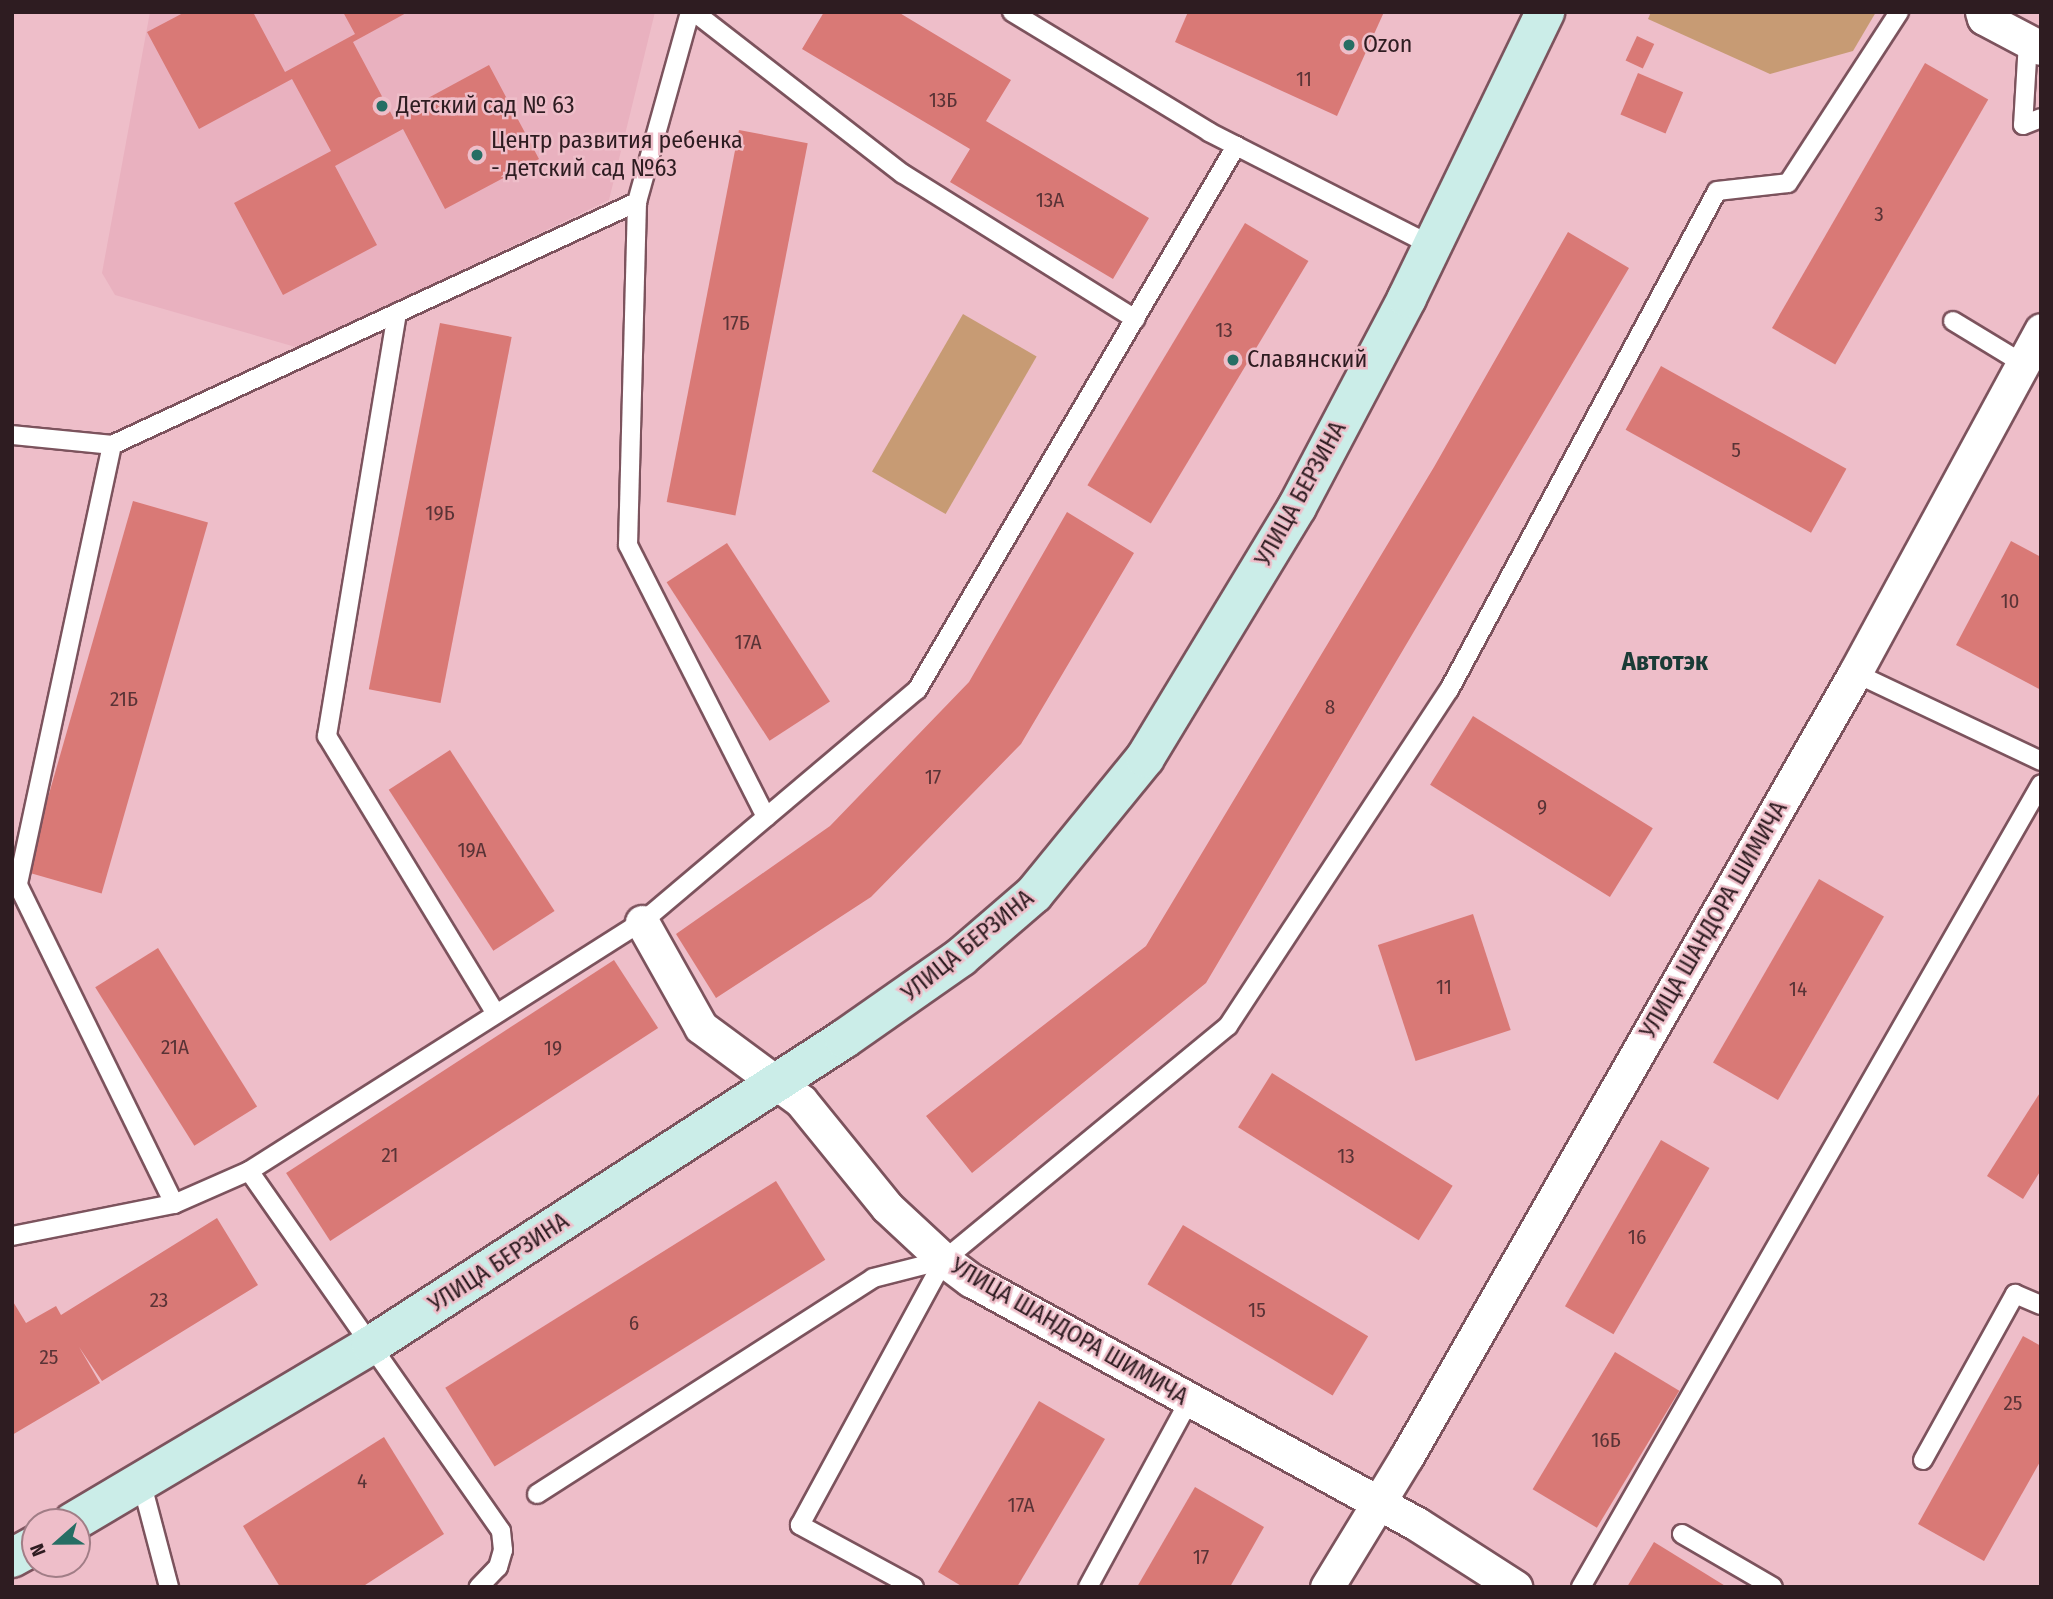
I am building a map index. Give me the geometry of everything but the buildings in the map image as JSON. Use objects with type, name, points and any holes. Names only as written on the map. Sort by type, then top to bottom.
[{"type":"street","name":"УЛИЦА БЕРЗИНА","points":[[91,1511],[371,1345],[779,1082],[912,993],[1000,926],[1064,862],[1186,696],[1284,530],[1433,246],[1545,12]]},
{"type":"street","points":[[1982,12],[1984,18],[2034,45]]},
{"type":"street","name":"УЛИЦА ШАНДОРА ШИМИЧА","points":[[1327,1587],[1855,673],[2041,330]]},
{"type":"street","name":"УЛИЦА ШАНДОРА ШИМИЧА","points":[[642,922],[701,1027],[779,1082],[813,1114],[887,1207],[944,1260],[971,1280],[1377,1504],[1515,1587]]},
{"type":"lane","points":[[766,817],[628,545],[637,202],[692,12],[903,174],[1135,318]]},
{"type":"lane","points":[[1012,12],[1236,146],[1433,246]]},
{"type":"lane","points":[[914,1587],[800,1525],[944,1260],[1228,1026],[1449,690],[1717,191],[1788,183],[1899,12]]},
{"type":"lane","points":[[2034,45],[2023,125],[2041,118]]},
{"type":"lane","points":[[12,1236],[174,1205],[249,1171],[642,922],[917,690],[1236,146]]},
{"type":"lane","points":[[12,435],[112,445],[637,202]]},
{"type":"lane","points":[[397,313],[327,736],[496,1014]]},
{"type":"lane","points":[[1953,321],[2022,363]]},
{"type":"lane","points":[[112,445],[18,885],[174,1205]]},
{"type":"lane","points":[[1855,673],[2041,761]]},
{"type":"lane","points":[[1581,1587],[2041,784]]},
{"type":"lane","points":[[249,1171],[501,1531],[503,1550],[498,1567],[479,1587]]},
{"type":"lane","points":[[537,1494],[873,1278],[944,1260]]},
{"type":"lane","points":[[1923,1460],[2015,1294],[2041,1305]]},
{"type":"lane","points":[[1088,1587],[1189,1401]]},
{"type":"lane","points":[[141,1481],[170,1587]]},
{"type":"lane","points":[[1682,1534],[1773,1587]]},
{"type":"shaded area","name":"Детский сад № 63","points":[[150,12],[655,12],[609,200],[299,348],[115,295],[102,273]]},
{"type":"shaded area","points":[[1651,12],[1876,12],[1853,51],[1770,74],[1648,19]]},
{"type":"shaded area","points":[[963,314],[1037,356],[946,514],[872,472]]},
{"type":"place","name":"Ozon","points":[[1349,45]]},
{"type":"place","name":"Детский сад № 63","points":[[382,106]]},
{"type":"place","name":"Центр развития ребенка - детский сад №63","points":[[477,155]]},
{"type":"place","name":"Славянский","points":[[1233,360]]},
{"type":"district","name":"Автотэк","points":[[1665,662]]}]
